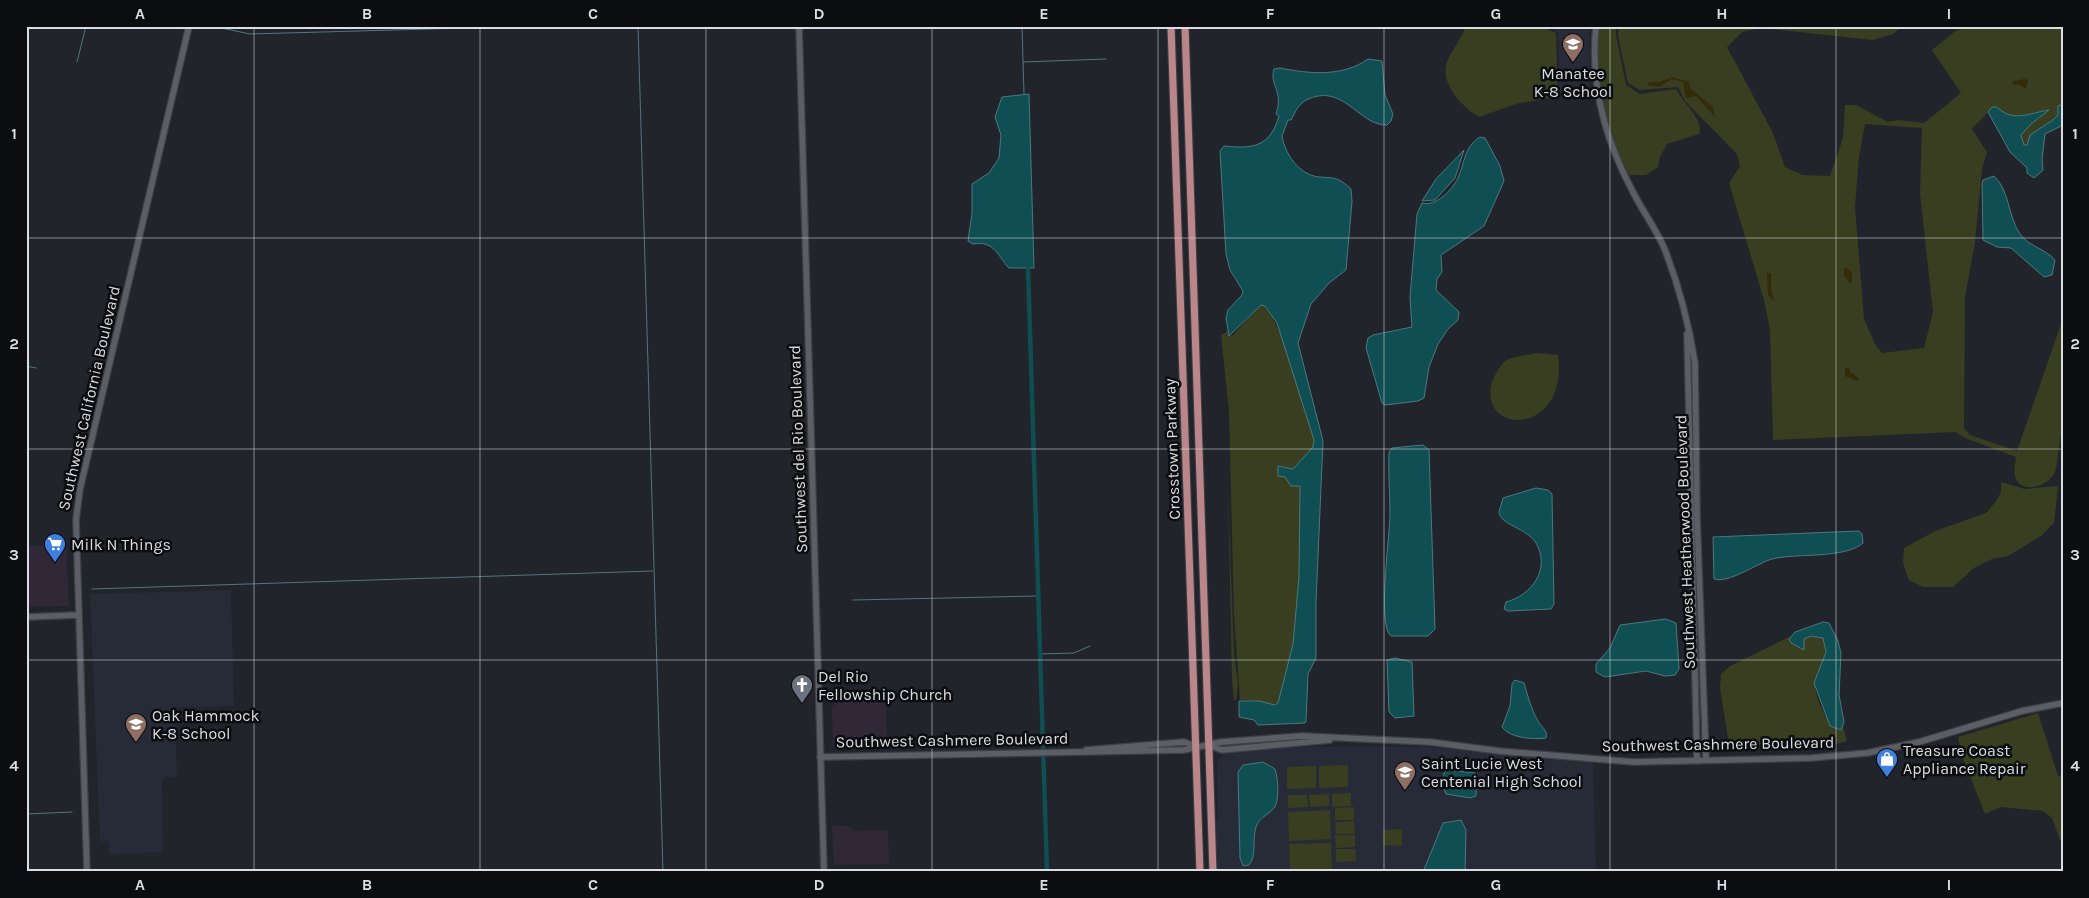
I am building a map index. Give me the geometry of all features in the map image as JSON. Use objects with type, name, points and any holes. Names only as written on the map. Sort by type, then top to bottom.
[{"type":"main road","name":"Crosstown Parkway","points":[[1171,26],[1200,872]]},
{"type":"main road","name":"Crosstown Parkway","points":[[1185,26],[1213,872]]},
{"type":"street","name":"Southwest California Boulevard","points":[[87,872],[76,520],[80,489],[189,26]]},
{"type":"street","name":"Southwest del Rio Boulevard","points":[[799,26],[824,872]]},
{"type":"street","name":"Southwest Heatherwood Boulevard","points":[[1596,26],[1594,67],[1597,95],[1610,140],[1633,192],[1651,221],[1664,249],[1676,283],[1695,363],[1697,516],[1706,760]]},
{"type":"street","name":"Southwest Heatherwood Boulevard","points":[[1687,324],[1697,761]]},
{"type":"street","points":[[26,617],[78,615]]},
{"type":"street","name":"Southwest Cashmere Boulevard","points":[[820,757],[1084,750],[1124,752],[1184,750],[1210,746],[1222,750],[1337,739],[1430,742],[1634,762],[1811,758],[1867,753],[1920,742],[2022,711],[2063,704]]},
{"type":"shaded area","name":"Manatee K-8 School","points":[[1546,26],[1589,26],[1590,86],[1587,91],[1559,94],[1558,32]]},
{"type":"shaded area","points":[[66,544],[69,606],[26,607],[26,546]]},
{"type":"shaded area","name":"Oak Hammock K-8 School","points":[[231,590],[234,706],[175,708],[177,777],[165,777],[162,782],[163,852],[109,854],[109,841],[100,841],[90,594]]},
{"type":"shaded area","points":[[886,699],[887,746],[833,747],[832,706],[835,705],[835,701]]},
{"type":"shaded area","name":"Saint Lucie West Centenial High School","points":[[1291,747],[1429,747],[1543,759],[1593,762],[1596,872],[1216,872],[1215,826],[1218,818],[1217,764],[1219,758],[1225,754]]},
{"type":"shaded area","points":[[832,826],[848,826],[855,831],[888,830],[889,864],[834,865]]},
{"type":"green space","points":[[1466,26],[1541,26],[1556,33],[1558,97],[1519,103],[1479,117],[1466,108],[1449,86],[1445,70],[1447,62]]},
{"type":"green space","points":[[1598,26],[1616,26],[1616,36],[1626,85],[1640,94],[1676,89],[1699,123],[1699,134],[1667,144],[1660,157],[1658,167],[1646,175],[1627,175],[1612,137],[1600,85]]},
{"type":"green space","points":[[1619,26],[1902,26],[1893,34],[1873,40],[1761,28],[1742,32],[1727,47],[1773,133],[1785,167],[1802,175],[1830,176],[1843,138],[1845,105],[1856,105],[1888,122],[1898,120],[1924,123],[1961,93],[1932,50],[1954,32],[1967,26],[2063,26],[2063,125],[2045,134],[2042,172],[2034,178],[2027,173],[2027,168],[2010,152],[1988,112],[1972,129],[1987,152],[1982,169],[1975,242],[1965,297],[1964,428],[1970,435],[2017,451],[2063,318],[2064,387],[2061,438],[2055,472],[2047,482],[2035,487],[2019,484],[2015,477],[2014,468],[2016,457],[1965,438],[1956,432],[1773,440],[1770,330],[1764,300],[1729,183],[1740,166],[1737,154],[1685,101],[1678,87],[1640,90],[1628,83],[1618,36]],"holes":[[[1865,124],[1922,128],[1920,194],[1933,312],[1924,348],[1882,353],[1875,344],[1864,319],[1855,207],[1859,157]]]},
{"type":"green space","points":[[1261,305],[1268,311],[1284,344],[1314,440],[1313,447],[1293,469],[1283,466],[1285,477],[1291,486],[1300,486],[1299,577],[1293,644],[1278,703],[1275,705],[1259,701],[1240,700],[1234,614],[1229,411],[1221,335],[1228,331],[1229,336],[1233,335]]},
{"type":"green space","points":[[1537,353],[1558,355],[1558,382],[1550,401],[1538,414],[1524,420],[1509,419],[1498,412],[1491,400],[1492,382],[1500,367],[1507,360]]},
{"type":"green space","points":[[2001,482],[2025,489],[2058,486],[2054,523],[2041,536],[2006,557],[1994,558],[1974,568],[1953,587],[1923,587],[1909,580],[1903,563],[1904,548],[1935,531],[1986,513],[2001,492]]},
{"type":"green space","points":[[1228,491],[1234,655],[1238,684],[1236,700],[1234,700],[1232,680]]},
{"type":"green space","points":[[1791,636],[1789,638],[1795,645],[1804,649],[1804,639],[1811,636],[1823,638],[1825,649],[1816,680],[1816,691],[1830,726],[1841,730],[1843,726],[1847,741],[1836,744],[1739,745],[1728,738],[1720,688],[1721,674],[1730,666]]},
{"type":"green space","points":[[2038,713],[2058,776],[2063,775],[2063,848],[2052,818],[2043,811],[2001,807],[1985,814],[1962,756],[1958,737]]},
{"type":"green space","points":[[1348,765],[1348,787],[1319,788],[1319,766]]},
{"type":"green space","points":[[1316,766],[1316,788],[1287,789],[1287,767]]},
{"type":"green space","points":[[1351,793],[1351,806],[1332,807],[1332,794]]},
{"type":"green space","points":[[1329,794],[1329,806],[1310,807],[1309,795]]},
{"type":"green space","points":[[1288,795],[1307,795],[1308,807],[1288,808]]},
{"type":"green space","points":[[1354,807],[1354,820],[1335,820],[1335,808]]},
{"type":"green space","points":[[1330,810],[1331,839],[1289,841],[1288,812]]},
{"type":"green space","points":[[1354,821],[1355,834],[1336,834],[1335,822]]},
{"type":"green space","points":[[1402,829],[1402,846],[1383,845],[1383,830]]},
{"type":"green space","points":[[1335,835],[1355,835],[1355,847],[1336,848]]},
{"type":"green space","points":[[1331,843],[1332,872],[1290,872],[1289,844]]},
{"type":"green space","points":[[1336,849],[1355,849],[1356,861],[1336,862]]},
{"type":"sand","points":[[1672,77],[1689,82],[1691,89],[1713,107],[1715,117],[1696,96],[1686,98],[1683,82],[1672,79],[1659,87],[1647,85],[1649,82],[1660,82]]},
{"type":"sand","points":[[2028,80],[2026,89],[2020,85],[2012,84],[2013,81]]},
{"type":"sand","points":[[1846,268],[1852,272],[1852,281],[1850,283],[1844,276],[1844,269]]},
{"type":"sand","points":[[1767,273],[1771,273],[1774,301],[1768,295]]},
{"type":"sand","points":[[1845,368],[1850,368],[1850,372],[1859,378],[1857,381],[1845,376]]},
{"type":"water","points":[[1368,59],[1382,61],[1385,95],[1393,114],[1391,121],[1387,125],[1378,124],[1370,120],[1338,99],[1318,96],[1308,99],[1301,104],[1291,120],[1288,120],[1282,136],[1286,150],[1299,168],[1312,175],[1333,178],[1343,182],[1351,189],[1352,201],[1346,270],[1329,283],[1311,304],[1298,343],[1323,441],[1316,602],[1316,658],[1308,674],[1306,721],[1305,723],[1258,725],[1254,720],[1239,717],[1239,701],[1259,701],[1275,705],[1278,703],[1293,644],[1299,577],[1300,486],[1291,486],[1285,477],[1278,476],[1278,466],[1293,469],[1313,447],[1314,440],[1277,323],[1265,306],[1261,305],[1229,336],[1226,318],[1228,310],[1242,295],[1243,291],[1230,270],[1226,254],[1220,151],[1224,146],[1244,147],[1259,144],[1271,134],[1279,116],[1276,114],[1278,94],[1273,80],[1274,69],[1326,73],[1348,69]]},
{"type":"water","points":[[1029,94],[1034,268],[1009,268],[991,247],[980,243],[973,244],[968,241],[972,213],[972,184],[989,173],[999,158],[1001,135],[995,117],[1002,97]]},
{"type":"water","points":[[2063,104],[2063,125],[2045,134],[2042,159],[2043,170],[2034,178],[2027,173],[2027,168],[2010,152],[1988,112],[1992,107],[1997,107],[2009,115],[2022,116],[2049,110],[2031,124],[2021,135],[2024,145],[2027,145],[2030,135],[2053,120],[2058,115],[2058,106]]},
{"type":"water","points":[[1480,137],[1485,138],[1500,166],[1504,181],[1484,226],[1441,255],[1442,272],[1437,279],[1436,290],[1459,312],[1458,320],[1448,329],[1438,344],[1429,367],[1424,398],[1418,401],[1385,405],[1382,403],[1366,348],[1368,338],[1373,335],[1412,327],[1410,297],[1417,214],[1422,203],[1427,204],[1438,200],[1452,188],[1458,178],[1468,150]]},
{"type":"water","points":[[1464,150],[1455,178],[1435,200],[1422,201],[1436,179]]},
{"type":"water","points":[[1994,176],[2003,189],[2013,220],[2020,234],[2028,242],[2055,260],[2052,275],[2044,277],[2011,248],[1997,247],[1983,240],[1982,184],[1983,180]]},
{"type":"water","points":[[1423,445],[1429,450],[1435,629],[1428,636],[1391,636],[1387,629],[1385,616],[1385,579],[1390,514],[1389,452],[1392,448]]},
{"type":"water","points":[[1536,488],[1548,490],[1552,494],[1554,604],[1551,609],[1508,611],[1504,609],[1506,602],[1515,599],[1531,587],[1540,571],[1541,562],[1540,553],[1532,538],[1509,524],[1499,512],[1503,498]]},
{"type":"water","points":[[1859,531],[1862,534],[1863,543],[1855,548],[1833,554],[1772,559],[1727,579],[1714,579],[1713,537]]},
{"type":"water","points":[[1666,619],[1676,623],[1679,669],[1675,675],[1665,676],[1646,671],[1605,677],[1596,672],[1596,664],[1610,648],[1620,625]]},
{"type":"water","points":[[1823,622],[1829,623],[1838,641],[1841,653],[1839,695],[1844,722],[1841,730],[1830,726],[1814,683],[1826,652],[1823,638],[1811,636],[1804,639],[1804,650],[1791,643],[1789,639],[1795,632]]},
{"type":"water","points":[[1395,658],[1412,662],[1414,716],[1395,718],[1389,712],[1387,660]]},
{"type":"water","points":[[1515,680],[1524,683],[1533,712],[1545,731],[1546,738],[1535,739],[1516,736],[1505,731],[1502,727],[1510,706],[1512,684]]},
{"type":"water","points":[[1263,762],[1275,769],[1278,786],[1277,800],[1272,810],[1258,823],[1255,832],[1253,857],[1249,865],[1243,866],[1240,858],[1238,772],[1243,765]]},
{"type":"water","points":[[1447,770],[1475,773],[1477,777],[1476,796],[1470,798],[1446,794],[1443,787],[1444,773]]},
{"type":"water","points":[[1461,820],[1466,830],[1465,872],[1423,872],[1443,823]]},
{"type":"waterway","points":[[77,62],[86,26]]},
{"type":"waterway","points":[[212,26],[250,34],[539,26]]},
{"type":"waterway","points":[[638,26],[663,872]]},
{"type":"waterway","points":[[1022,26],[1024,94]]},
{"type":"waterway","points":[[1023,62],[1106,59]]},
{"type":"waterway","points":[[1028,269],[1047,872]]},
{"type":"waterway","points":[[26,366],[36,368]]},
{"type":"waterway","points":[[92,589],[653,571]]},
{"type":"waterway","points":[[853,600],[1038,596]]},
{"type":"waterway","points":[[1040,654],[1074,653],[1090,646]]},
{"type":"waterway","points":[[26,814],[72,812]]},
{"type":"place","name":"Manatee K-8 School","points":[[1573,63]]},
{"type":"place","name":"Milk N Things","points":[[55,563]]},
{"type":"place","name":"Del Rio Fellowship Church","points":[[802,704]]},
{"type":"place","name":"Oak Hammock K-8 School","points":[[136,743]]},
{"type":"place","name":"Treasure Coast Appliance Repair","points":[[1887,778]]},
{"type":"place","name":"Saint Lucie West Centenial High School","points":[[1405,791]]}]
